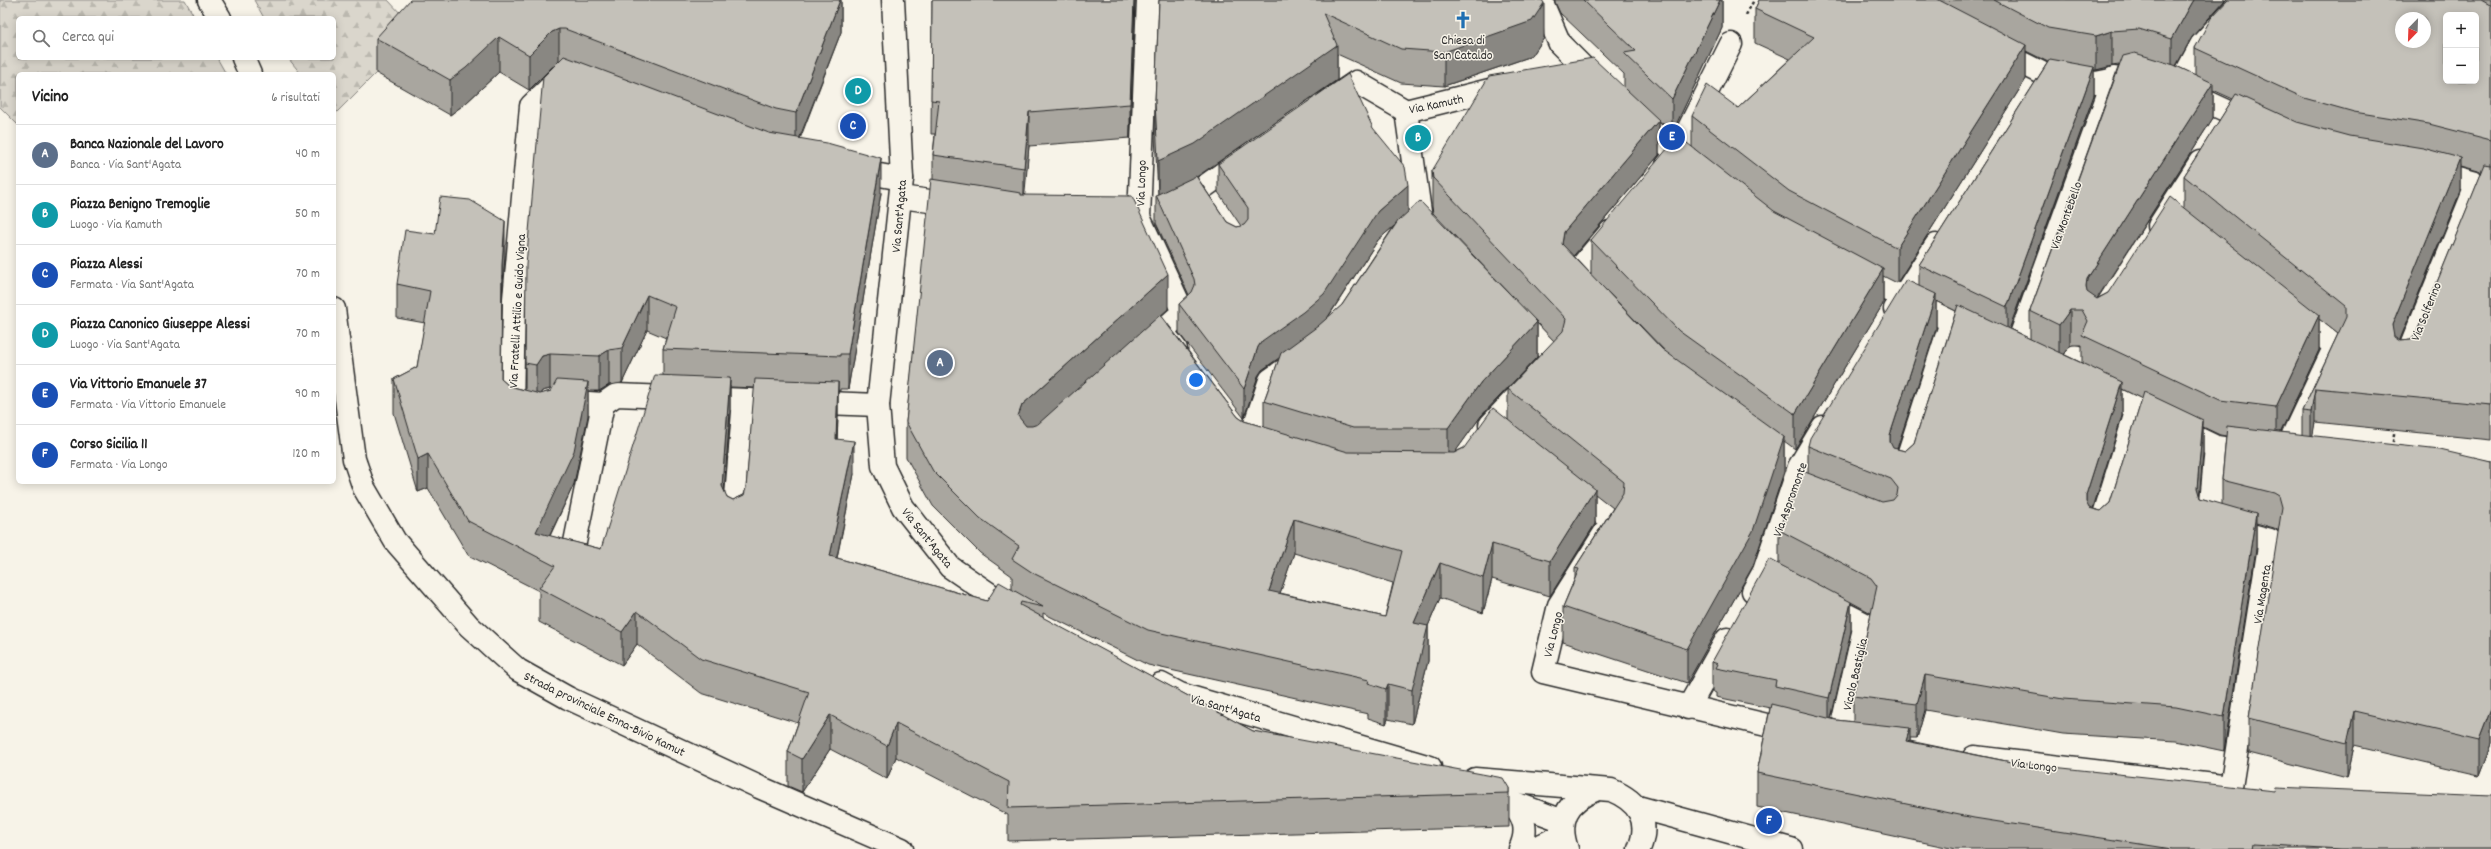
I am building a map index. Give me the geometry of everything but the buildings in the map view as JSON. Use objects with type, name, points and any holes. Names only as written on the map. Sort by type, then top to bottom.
[{"type":"street","points":[[209,0],[219,16]]},
{"type":"street","name":"Via Longo","points":[[1148,0],[1139,217],[1184,312],[1162,331]]},
{"type":"street","points":[[1541,0],[1560,44],[1583,68],[1676,154],[1707,178]]},
{"type":"street","points":[[2178,88],[2201,45],[2242,0]]},
{"type":"street","name":"Via Sant'Agata","points":[[890,5],[902,188],[878,405],[883,466],[903,507],[950,567],[1034,623]]},
{"type":"street","points":[[1980,42],[2044,74],[2096,83],[2136,74],[2178,88],[2272,132]]},
{"type":"street","points":[[1656,179],[1676,154],[1731,44]]},
{"type":"street","points":[[244,60],[249,72]]},
{"type":"street","points":[[1560,74],[1583,68]]},
{"type":"street","points":[[2032,94],[2044,74]]},
{"type":"street","name":"Via Fratelli Attilio e Guido Vigna","points":[[583,84],[561,76],[531,106],[514,299],[512,407],[543,415],[549,401],[610,399],[744,400],[878,405]]},
{"type":"street","name":"Via Montebello","points":[[2015,351],[2114,78]]},
{"type":"street","name":"Via Kamuth","points":[[1310,113],[1356,82],[1406,111],[1529,81]]},
{"type":"street","points":[[1406,111],[1421,219],[1438,236]]},
{"type":"street","points":[[2150,240],[2231,113]]},
{"type":"street","points":[[1115,217],[1139,217],[1201,189],[1259,149]]},
{"type":"street","points":[[834,167],[902,188],[977,208]]},
{"type":"street","points":[[2411,167],[2484,185]]},
{"type":"street","name":"Via Solferino","points":[[2404,364],[2484,185]]},
{"type":"street","points":[[1201,189],[1213,207]]},
{"type":"street","points":[[2167,214],[2186,228]]},
{"type":"street","points":[[1601,303],[1574,275],[1625,215]]},
{"type":"street","points":[[1405,233],[1421,219]]},
{"type":"street","points":[[1885,326],[1947,226]]},
{"type":"street","points":[[1838,266],[1901,299],[2040,363],[2070,365],[2137,409],[2216,447],[2306,459]]},
{"type":"street","points":[[2279,302],[2335,346],[2283,456]]},
{"type":"street","points":[[1477,444],[1490,425],[1554,357],[1504,305]]},
{"type":"street","points":[[1902,474],[1951,322]]},
{"type":"street","name":"Strada provinciale Enna-Bivio Kamut","points":[[336,324],[354,459],[364,488],[395,541],[469,626],[518,670],[568,698],[759,787],[902,849]]},
{"type":"street","points":[[1145,346],[1162,331],[1186,362]]},
{"type":"street","points":[[1248,444],[1270,380],[1311,351]]},
{"type":"street","points":[[572,558],[610,399]]},
{"type":"street","points":[[734,521],[744,400]]},
{"type":"street","name":"Via Aspromonte","points":[[1688,708],[1764,571],[1799,467],[1836,406]]},
{"type":"street","points":[[2098,534],[2137,409]]},
{"type":"street","points":[[1234,425],[1248,444],[1270,450]]},
{"type":"street","points":[[1490,425],[1509,440]]},
{"type":"street","name":"Via Magenta","points":[[2216,447],[2209,524],[2270,540],[2231,787]]},
{"type":"street","points":[[1779,453],[1799,467]]},
{"type":"street","name":"Via Longo","points":[[1557,478],[1612,521],[1559,605],[1543,672],[1688,708],[1838,742],[1862,744]]},
{"type":"street","points":[[1792,488],[1813,496]]},
{"type":"street","points":[[1764,571],[1784,582]]},
{"type":"street","name":"Vicolo Bastiglia","points":[[1804,592],[1865,624],[1838,742]]},
{"type":"street","name":"Via Sant'Agata","points":[[1145,677],[1180,694],[1468,778]]},
{"type":"street","name":"Via Longo","points":[[1956,755],[2253,789]]},
{"type":"street","points":[[1468,778],[1595,790],[1611,790],[1626,796],[1638,808],[1644,822],[1643,839],[1639,849]]},
{"type":"street","points":[[1468,778],[1512,802],[1564,835]]},
{"type":"street","points":[[1564,835],[1570,806],[1581,796],[1595,790]]},
{"type":"street","points":[[1512,802],[1523,818],[1525,838],[1520,849]]},
{"type":"street","points":[[1638,808],[1791,849]]},
{"type":"street","points":[[1533,849],[1564,835]]},
{"type":"path","points":[[2392,453],[2396,424]]},
{"type":"green space","points":[[0,0],[185,0],[194,16],[16,16],[16,60],[218,60],[225,72],[16,72],[16,123],[0,107]]},
{"type":"green space","points":[[254,0],[388,0],[414,28],[376,73],[336,113],[336,72],[299,72],[290,60],[336,60],[336,16],[263,16]]},
{"type":"place","name":"Chiesa di San Cataldo","points":[[1463,20]]},
{"type":"place","name":"Piazza Canonico Giuseppe Alessi","points":[[858,91]]},
{"type":"place","name":"Piazza Alessi","points":[[853,126]]},
{"type":"place","name":"Via Vittorio Emanuele 37","points":[[1672,137]]},
{"type":"place","name":"Piazza Benigno Tremoglie","points":[[1418,138]]},
{"type":"place","name":"Banca Nazionale del Lavoro","points":[[940,363]]},
{"type":"place","name":"Corso Sicilia 11","points":[[1769,821]]}]
